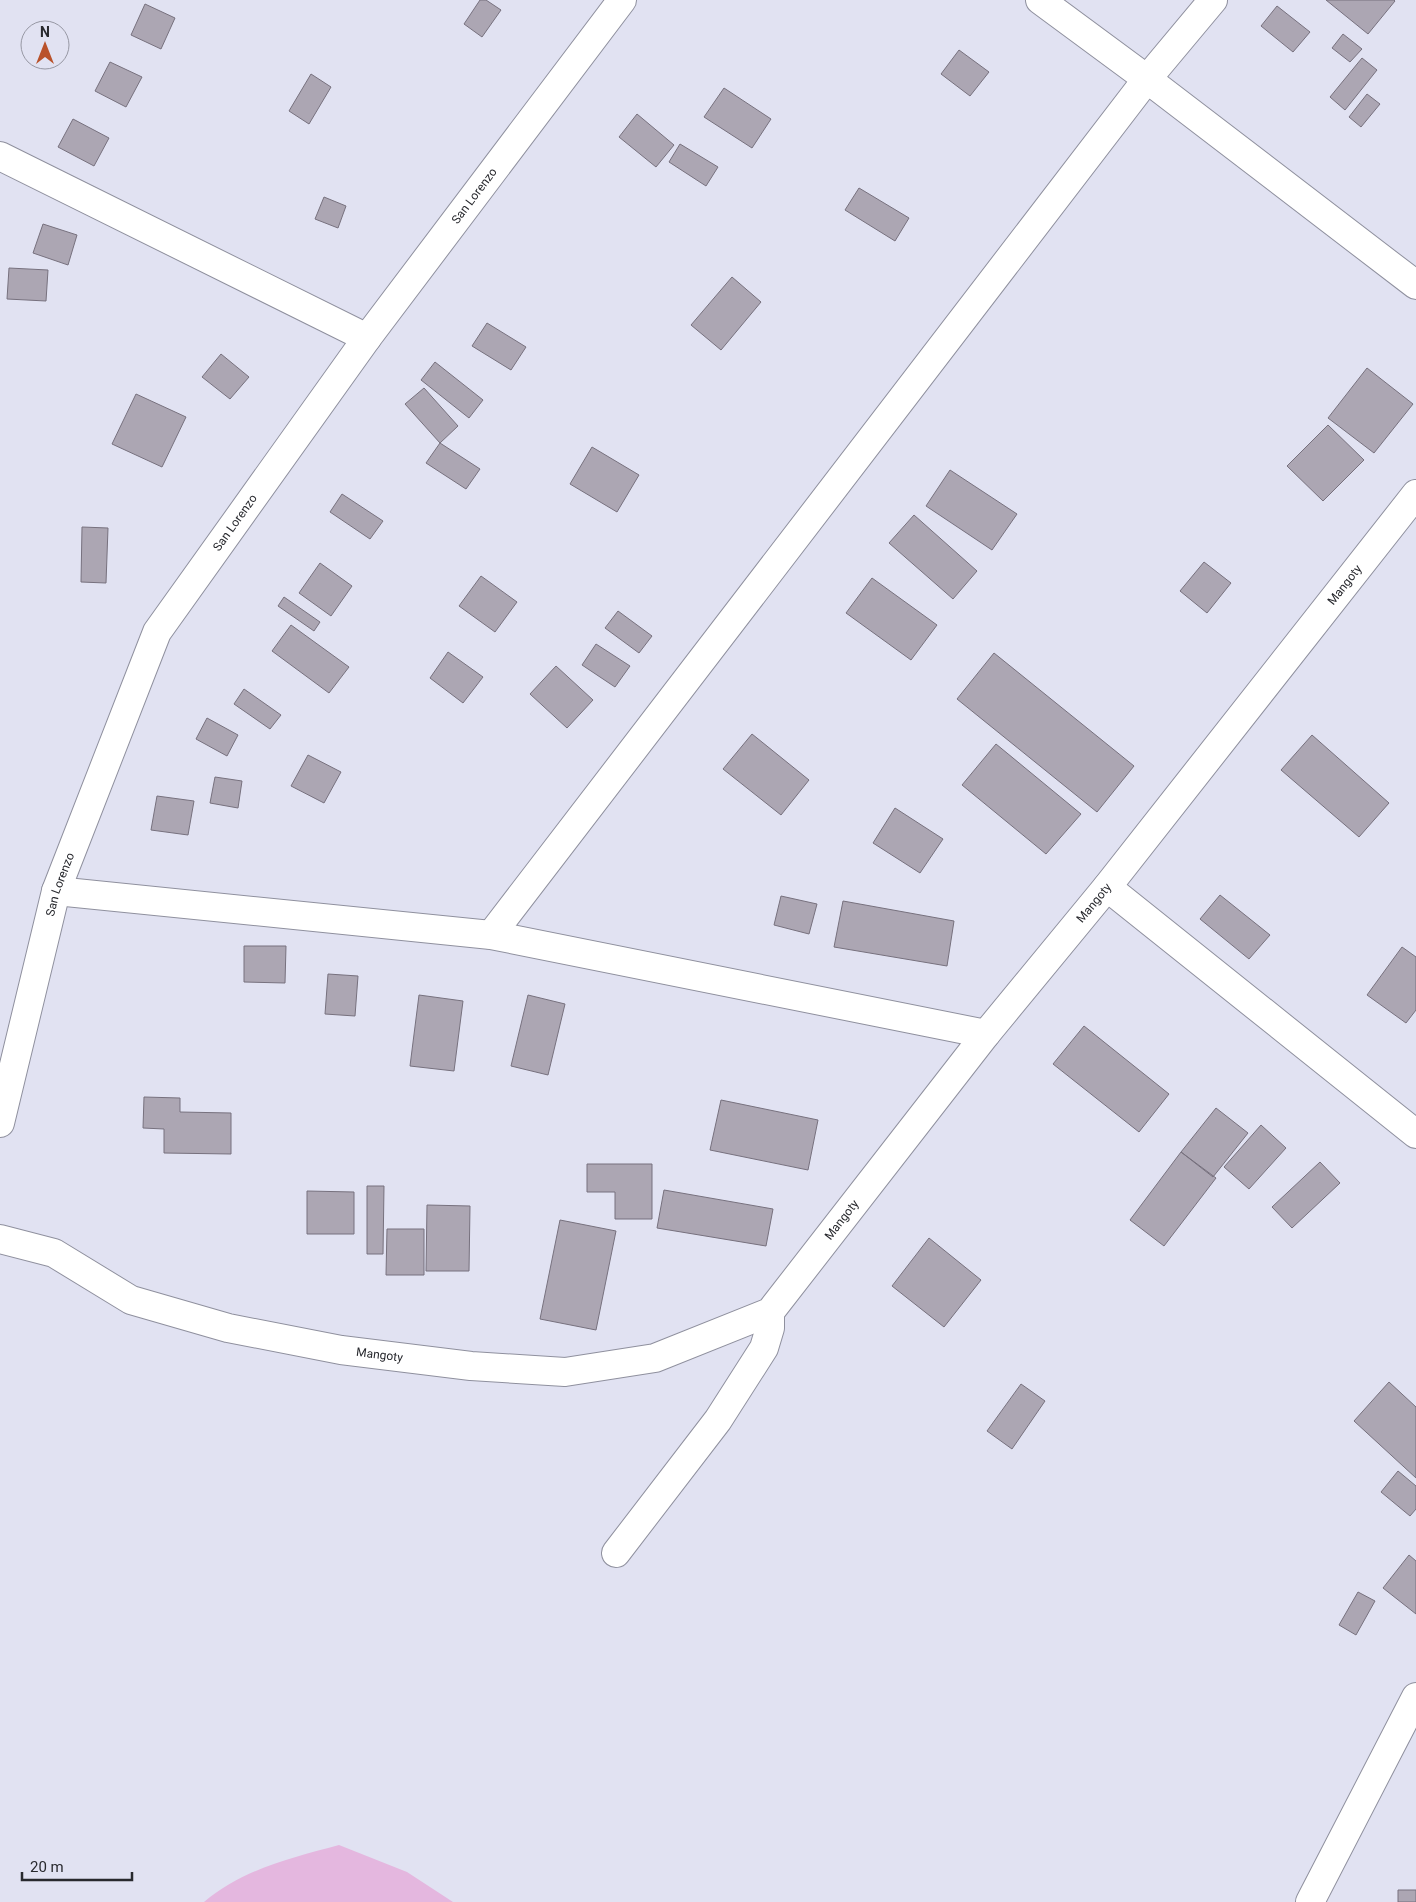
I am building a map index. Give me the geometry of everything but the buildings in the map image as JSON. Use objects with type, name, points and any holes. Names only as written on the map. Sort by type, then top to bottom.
[{"type":"street","name":"San Lorenzo","points":[[0,1123],[56,891],[157,632],[367,338],[622,0]]},
{"type":"street","points":[[1040,0],[1147,79],[1416,285]]},
{"type":"street","points":[[491,935],[1147,79],[1213,0]]},
{"type":"street","points":[[0,156],[367,338]]},
{"type":"street","name":"Mangoty","points":[[0,1239],[54,1253],[131,1300],[228,1328],[341,1350],[471,1366],[565,1372],[654,1358],[770,1312],[986,1034],[1107,887],[1416,494]]},
{"type":"street","points":[[1107,887],[1416,1134]]},
{"type":"street","points":[[56,891],[491,935],[986,1034]]},
{"type":"street","points":[[616,1553],[718,1420],[759,1356],[770,1328],[770,1312]]},
{"type":"street","points":[[1310,1902],[1416,1697]]},
{"type":"shaded area","points":[[339,1845],[407,1872],[453,1902],[204,1902],[235,1881],[251,1873],[285,1860]]}]
